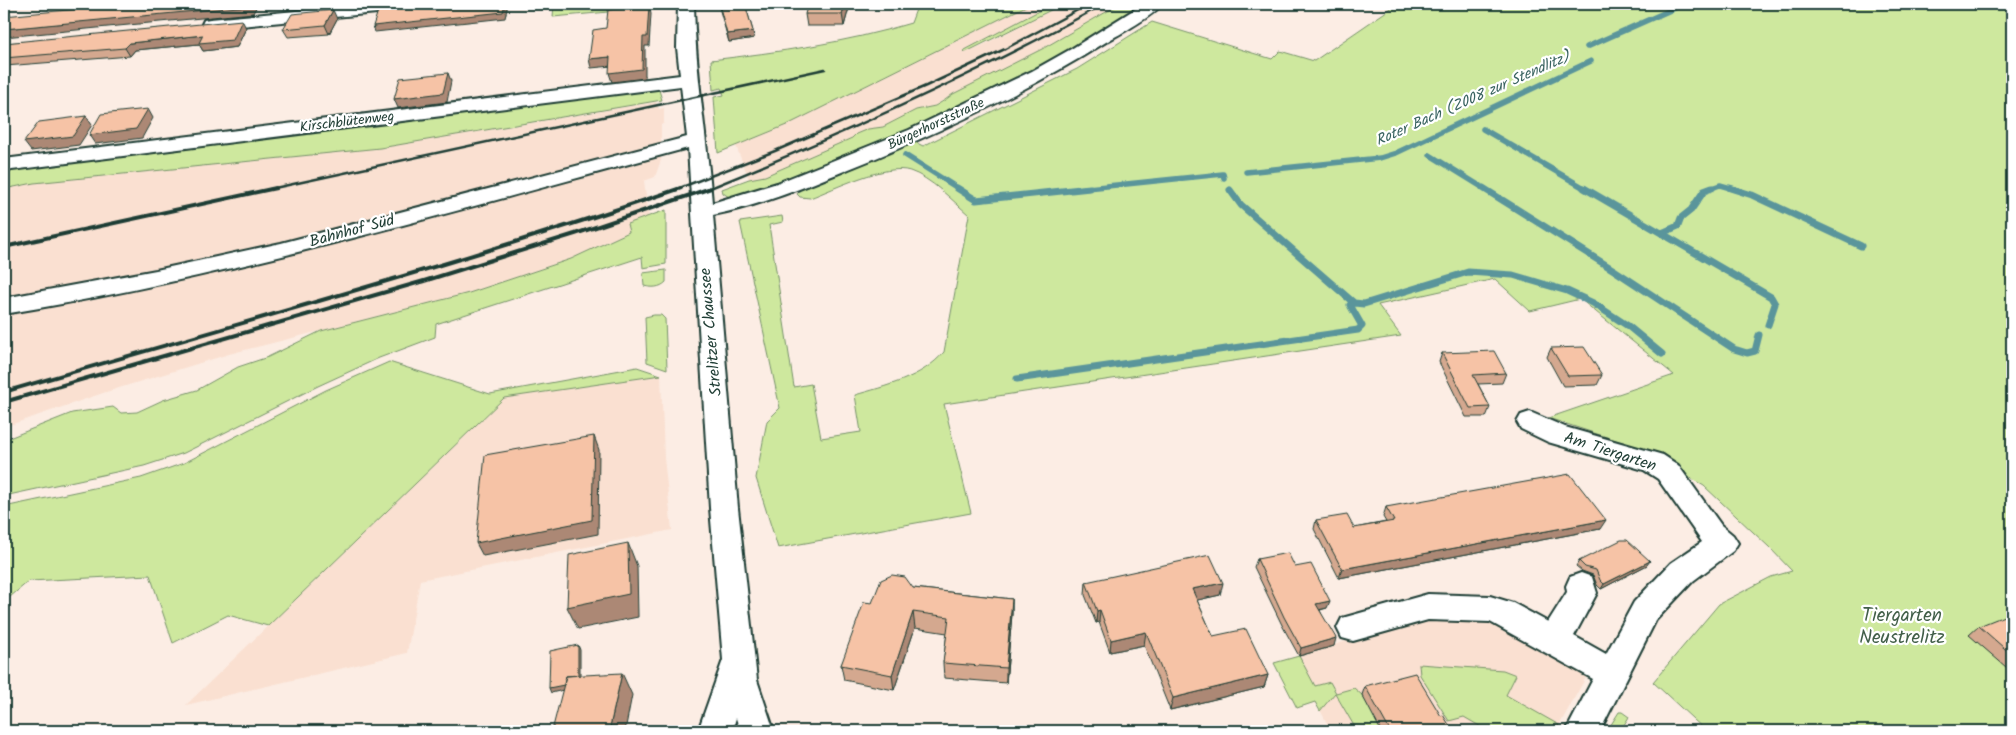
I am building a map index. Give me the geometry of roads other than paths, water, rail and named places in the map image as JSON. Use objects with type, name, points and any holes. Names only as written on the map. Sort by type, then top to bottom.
[{"type":"street","points":[[192,26],[419,4]]},
{"type":"street","name":"Strelitzer Chaussee","points":[[686,4],[686,48],[697,140],[724,508],[740,670]]},
{"type":"street","name":"Bürgerhorststraße","points":[[703,211],[726,207],[766,194],[890,146],[1020,84],[1081,51],[1154,4]]},
{"type":"street","name":"Kirschblütenweg","points":[[4,164],[690,79]]},
{"type":"street","name":"Bahnhof Süd","points":[[4,306],[282,250],[697,140]]},
{"type":"street","name":"Am Tiergarten","points":[[1530,422],[1557,435],[1653,462],[1668,472],[1711,533],[1723,543],[1682,572],[1645,611],[1583,731]]},
{"type":"street","points":[[1554,641],[1582,593],[1581,586]]},
{"type":"street","points":[[1353,628],[1428,607],[1490,609],[1502,612],[1613,674]]},
{"type":"street","points":[[715,731],[740,670]]},
{"type":"street","points":[[730,731],[740,670]]},
{"type":"street","points":[[740,670],[757,731]]},
{"type":"waterway","name":"Roter Bach (Z008 zur Stendlitz)","points":[[1587,47],[1684,4]]},
{"type":"waterway","name":"Roter Bach (Z008 zur Stendlitz)","points":[[1246,172],[1380,158],[1396,153],[1591,61]]},
{"type":"waterway","points":[[1483,129],[1586,189]]},
{"type":"waterway","name":"Roter Bach (Z008 zur Stendlitz)","points":[[905,155],[959,189]]},
{"type":"waterway","points":[[1430,155],[1485,189]]},
{"type":"waterway","name":"Roter Bach (Z008 zur Stendlitz)","points":[[1078,189],[1223,174],[1224,178]]},
{"type":"waterway","points":[[1709,189],[1720,185],[1734,189]]},
{"type":"waterway","name":"Roter Bach (Z008 zur Stendlitz)","points":[[957,188],[976,200],[1090,188]]},
{"type":"waterway","points":[[1483,188],[1614,270],[1734,349],[1747,353],[1755,351],[1759,335]]},
{"type":"waterway","points":[[1584,188],[1771,297],[1775,304],[1768,325]]},
{"type":"waterway","points":[[1662,233],[1678,226],[1681,218],[1691,210],[1704,191],[1712,188]]},
{"type":"waterway","points":[[1730,188],[1752,195],[1861,246]]},
{"type":"waterway","points":[[1230,190],[1241,205],[1354,303]]},
{"type":"waterway","points":[[1354,303],[1364,304],[1468,272],[1513,275],[1567,291],[1593,303],[1628,326],[1662,354]]},
{"type":"waterway","points":[[1017,379],[1358,330],[1362,326],[1350,305],[1354,303]]},
{"type":"railway","points":[[677,189],[775,151],[926,86],[1005,49],[1089,4]]},
{"type":"railway","points":[[708,189],[809,147],[909,102],[1007,55],[1104,4]]},
{"type":"railway","points":[[270,189],[825,69]]},
{"type":"railway","points":[[4,247],[276,188]]},
{"type":"railway","points":[[4,392],[428,269],[681,188]]},
{"type":"railway","points":[[4,402],[424,281],[575,234],[711,188]]},
{"type":"park label","name":"Tiergarten Neustrelitz","points":[[1902,627]]}]
